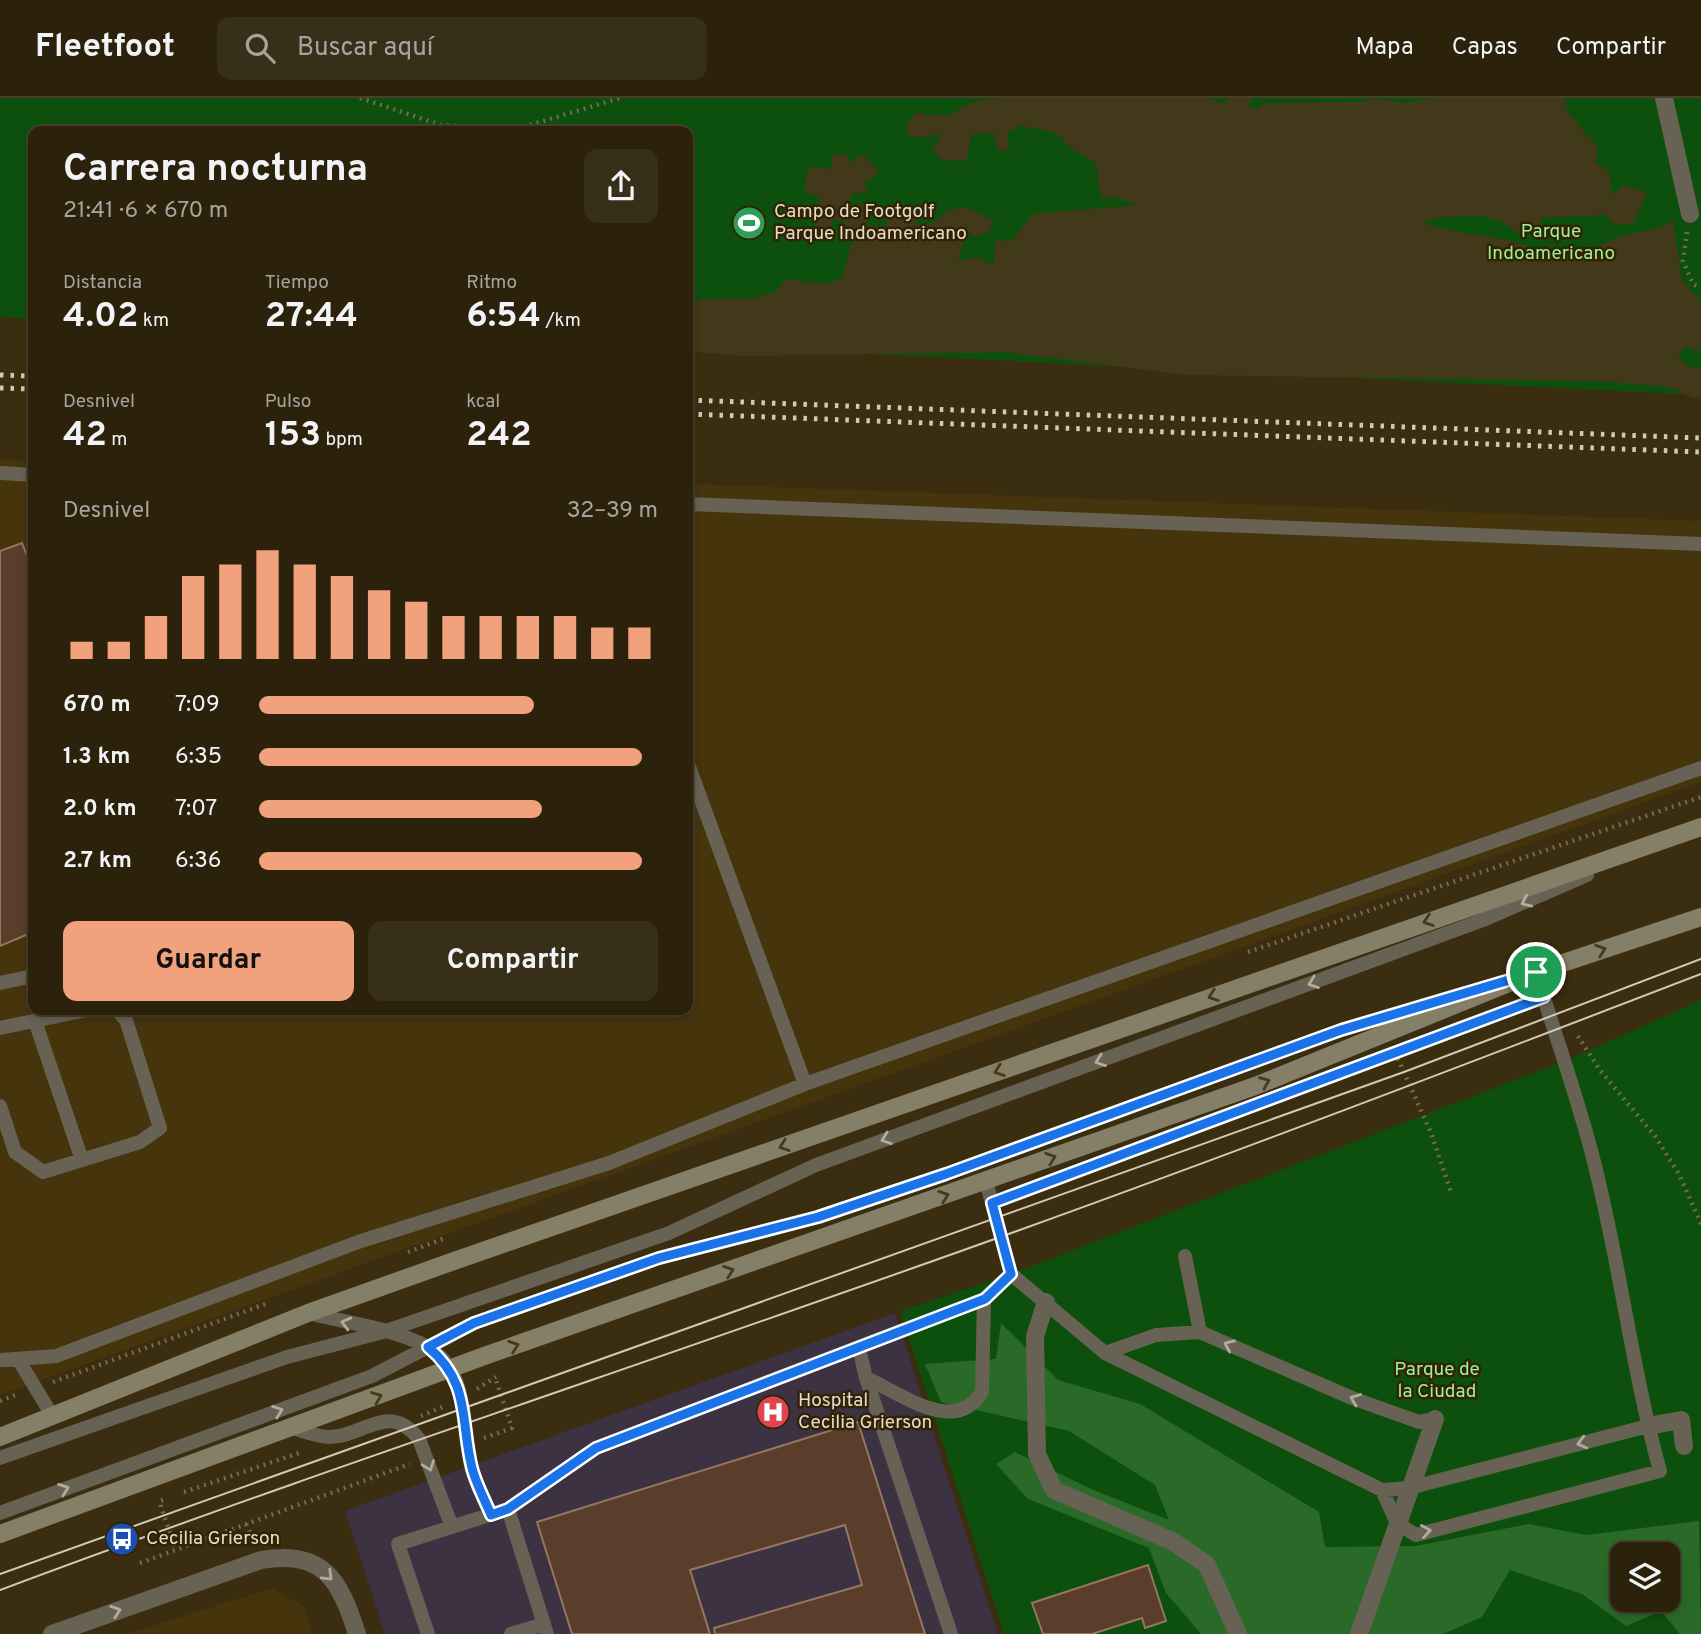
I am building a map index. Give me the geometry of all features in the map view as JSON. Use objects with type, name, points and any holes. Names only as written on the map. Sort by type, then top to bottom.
[{"type":"main road","points":[[0,1437],[308,1314],[1701,827]]},
{"type":"main road","points":[[0,1534],[450,1369],[1255,1086],[1536,972],[1701,917]]},
{"type":"street","points":[[1664,98],[1690,214]]},
{"type":"street","points":[[1046,1302],[1035,1336],[1037,1454],[1054,1490],[1174,1542],[1207,1565],[1238,1634]]},
{"type":"street","points":[[1359,1634],[1435,1419]]},
{"type":"street","points":[[1648,1426],[1681,1420],[1684,1446]]},
{"type":"street","points":[[52,1634],[261,1560],[286,1556],[308,1560],[329,1573],[345,1596],[357,1634]]},
{"type":"lane","points":[[0,473],[28,475]]},
{"type":"lane","points":[[693,504],[1701,544]]},
{"type":"lane","points":[[0,1360],[56,1356],[358,1242],[609,1163],[805,1084],[1701,768]]},
{"type":"lane","points":[[693,778],[805,1084]]},
{"type":"lane","points":[[0,1458],[287,1357],[383,1332],[669,1233],[816,1165],[1483,920],[1678,834]]},
{"type":"lane","points":[[0,1513],[372,1376],[474,1323],[659,1258],[818,1217],[946,1174],[1341,1030],[1536,972],[1575,1088],[1595,1163],[1648,1426],[1660,1471],[1416,1535],[1397,1523],[1382,1490]]},
{"type":"lane","points":[[0,984],[28,977]]},
{"type":"lane","points":[[0,1028],[63,1015]]},
{"type":"lane","points":[[0,1106],[15,1152],[43,1172],[140,1142],[160,1128],[127,1020],[122,1015]]},
{"type":"lane","points":[[34,1021],[82,1160]]},
{"type":"lane","points":[[986,1181],[1011,1274],[1105,1353],[1382,1490],[1409,1488],[1648,1426]]},
{"type":"lane","points":[[1185,1256],[1200,1332]]},
{"type":"lane","points":[[428,1634],[398,1544],[508,1509],[596,1448],[985,1299],[1011,1274]]},
{"type":"lane","points":[[866,1378],[942,1413],[958,1413],[975,1404],[982,1392],[985,1299]]},
{"type":"lane","points":[[308,1314],[383,1332],[428,1347],[450,1369],[462,1399],[472,1470],[491,1515]]},
{"type":"lane","points":[[1105,1353],[1156,1335],[1200,1332],[1352,1398],[1419,1422],[1435,1419]]},
{"type":"lane","points":[[859,1348],[866,1378],[951,1634]]},
{"type":"lane","points":[[18,1359],[52,1417]]},
{"type":"lane","points":[[292,1429],[330,1437],[383,1421],[402,1423],[419,1439],[452,1527]]},
{"type":"lane","points":[[508,1509],[546,1629],[511,1634]]},
{"type":"path","points":[[360,98],[441,125],[460,126]]},
{"type":"path","points":[[600,106],[602,98]]},
{"type":"path","points":[[528,126],[620,98]]},
{"type":"path","points":[[1690,214],[1684,261],[1693,284],[1701,288]]},
{"type":"path","points":[[1236,956],[1701,797]]},
{"type":"path","points":[[1484,993],[1500,1013]]},
{"type":"path","points":[[1487,1018],[1544,997]]},
{"type":"path","points":[[1570,1026],[1599,1069],[1656,1136],[1679,1174],[1701,1224]]},
{"type":"path","points":[[1382,1057],[1408,1047]]},
{"type":"path","points":[[1395,1052],[1431,1133],[1452,1195]]},
{"type":"path","points":[[395,1256],[447,1237]]},
{"type":"path","points":[[0,1401],[280,1299]]},
{"type":"path","points":[[402,1423],[462,1399],[495,1377],[508,1373]]},
{"type":"path","points":[[176,1550],[159,1508],[160,1501],[292,1454],[313,1450]]},
{"type":"path","points":[[139,1563],[426,1458]]},
{"type":"shaded area","points":[[0,460],[28,461],[28,1015],[693,1015],[693,484],[1701,521],[1701,782],[0,1395]]},
{"type":"shaded area","name":"Hospital Cecilia Grierson","points":[[895,1313],[998,1634],[385,1634],[345,1511]]},
{"type":"shaded area","points":[[273,1588],[304,1607],[313,1634],[127,1634]]},
{"type":"green space","name":"Parque Indoamericano","points":[[0,98],[1701,98],[1701,395],[693,345],[693,126],[28,126],[28,319],[0,317]]},
{"type":"green space","name":"Parque de la Ciudad","points":[[1701,1000],[1701,1634],[1004,1634],[900,1311],[1011,1274],[1577,1056]]},
{"type":"green space","points":[[1001,1323],[1058,1380],[1140,1404],[1319,1512],[1325,1547],[1416,1546],[1528,1524],[1586,1535],[1699,1521],[1701,1634],[1680,1634],[1662,1612],[1680,1612],[1680,1542],[1610,1542],[1610,1612],[1659,1612],[1626,1626],[1582,1594],[1510,1570],[1482,1617],[1443,1634],[1201,1634],[1166,1593],[1149,1548],[1028,1499],[996,1464],[1015,1452],[1091,1489],[1169,1520],[1155,1485],[1069,1431],[941,1402],[925,1364],[996,1359]]},
{"type":"sand","name":"Parque Indoamericano","points":[[1002,98],[1205,98],[1225,104],[1227,98],[1252,98],[1248,106],[1255,110],[1263,103],[1366,102],[1367,98],[1405,103],[1435,98],[1565,98],[1568,113],[1598,147],[1595,163],[1609,172],[1612,195],[1624,186],[1647,192],[1634,223],[1615,225],[1605,215],[1540,218],[1543,231],[1516,233],[1497,220],[1484,217],[1444,217],[1421,222],[1510,241],[1539,251],[1551,246],[1574,253],[1593,249],[1622,236],[1658,228],[1673,219],[1682,280],[1699,299],[1701,306],[1701,351],[1685,347],[1678,357],[1690,367],[1701,368],[1701,395],[1694,398],[1668,387],[1597,381],[1187,375],[1005,352],[745,356],[693,351],[693,300],[756,298],[775,292],[786,279],[825,284],[842,278],[852,240],[843,221],[832,219],[831,238],[815,232],[820,199],[803,189],[810,166],[832,169],[833,153],[848,156],[850,163],[863,154],[880,173],[864,183],[868,192],[851,194],[849,207],[861,204],[867,211],[867,227],[885,226],[888,215],[917,218],[915,225],[933,223],[948,210],[967,208],[994,221],[988,232],[974,237],[966,229],[958,261],[976,257],[993,265],[996,240],[1012,241],[1033,214],[1138,205],[1114,197],[1101,198],[1096,164],[1070,147],[1055,132],[1019,126],[1007,133],[1009,151],[998,150],[993,133],[971,135],[967,161],[942,160],[933,150],[942,134],[912,138],[905,128],[916,113],[947,116],[973,102]]},
{"type":"building","points":[[22,543],[28,558],[28,934],[0,946],[0,551]]},
{"type":"building","points":[[858,1422],[925,1634],[715,1634],[714,1628],[862,1585],[845,1525],[690,1570],[710,1634],[572,1634],[537,1522]]},
{"type":"building","points":[[1148,1565],[1166,1621],[1145,1628],[1142,1618],[1092,1634],[1043,1634],[1032,1603]]},
{"type":"tram line","points":[[0,1574],[1404,1072],[1701,959]]},
{"type":"tram line","points":[[0,1590],[250,1499],[878,1281],[1091,1204],[1701,974]]},
{"type":"railway","points":[[0,375],[28,376]]},
{"type":"railway","points":[[0,388],[28,389]]},
{"type":"railway","points":[[693,400],[1701,438]]},
{"type":"railway","points":[[693,414],[1701,452]]},
{"type":"place","name":"Campo de Footgolf Parque Indoamericano","points":[[749,223]]},
{"type":"place","name":"Hospital Cecilia Grierson","points":[[773,1412]]},
{"type":"place","name":"Cecilia Grierson","points":[[122,1539]]},
{"type":"route","points":[[1536,972],[1544,997],[992,1203],[1011,1274],[985,1299],[596,1448],[508,1509],[491,1515],[472,1470],[465,1409],[456,1382],[450,1369],[428,1347],[474,1323],[659,1258],[818,1217],[946,1174],[1341,1030],[1536,972]]}]
